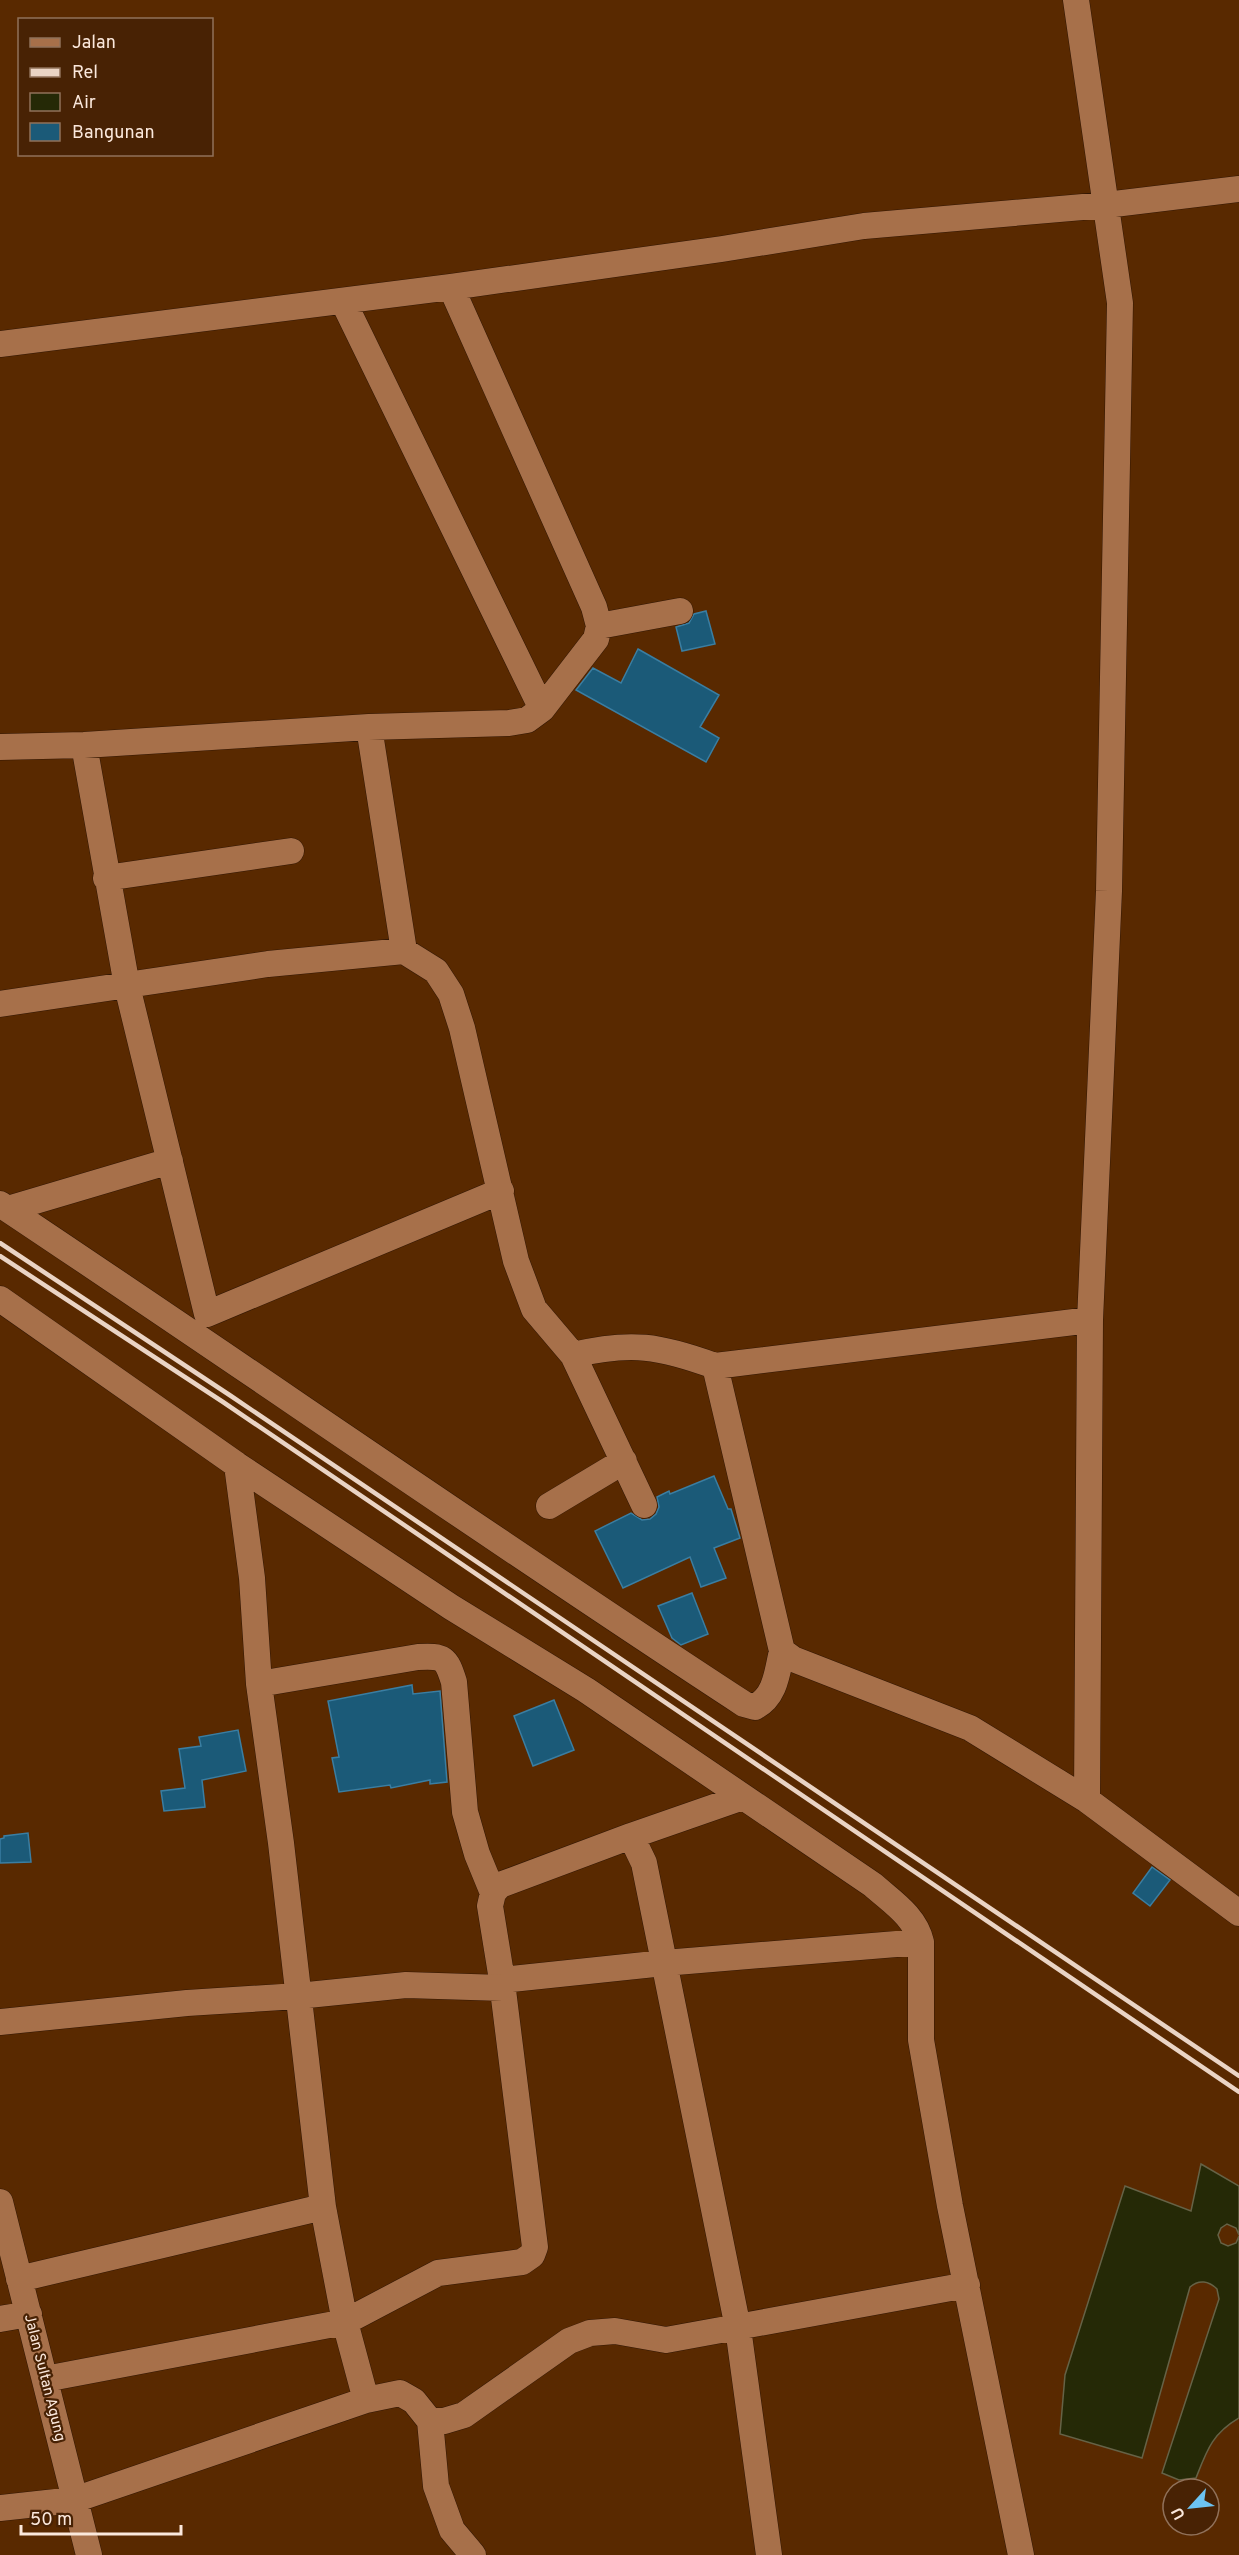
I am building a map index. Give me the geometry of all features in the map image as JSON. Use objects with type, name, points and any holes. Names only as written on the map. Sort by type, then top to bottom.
[{"type":"street","points":[[1076,0],[1120,303],[1109,891],[1090,1320],[1087,1800]]},
{"type":"street","points":[[0,344],[451,287],[722,249],[864,226],[1106,205],[1239,189]]},
{"type":"street","points":[[0,747],[84,745],[369,727],[520,723],[542,709],[596,639],[599,626],[594,607],[451,287]]},
{"type":"street","points":[[343,301],[542,709]]},
{"type":"street","points":[[599,626],[680,612]]},
{"type":"street","points":[[369,727],[404,951]]},
{"type":"street","points":[[84,745],[127,986],[214,1346]]},
{"type":"street","points":[[106,878],[291,851]]},
{"type":"street","points":[[0,1004],[268,964],[404,951],[435,971],[451,994],[462,1028],[516,1261],[534,1310],[573,1355],[644,1505]]},
{"type":"street","points":[[4,1206],[170,1161]]},
{"type":"street","points":[[207,1314],[501,1191]]},
{"type":"street","points":[[4,1206],[214,1346],[540,1571],[744,1704],[755,1707],[767,1701],[774,1687],[782,1650],[715,1366]]},
{"type":"street","points":[[0,1299],[237,1465],[452,1607],[586,1690],[873,1885],[904,1912],[917,1928],[921,1942],[921,2040],[1021,2555]]},
{"type":"street","points":[[573,1355],[606,1348],[645,1346],[680,1353],[715,1366],[1090,1320]]},
{"type":"street","points":[[549,1506],[624,1461]]},
{"type":"street","points":[[237,1465],[252,1578],[259,1684],[281,1843],[323,2207],[345,2322],[366,2400]]},
{"type":"street","points":[[782,1650],[793,1659],[970,1728],[1087,1800],[1239,1913]]},
{"type":"street","points":[[259,1684],[418,1657],[440,1656],[448,1663],[454,1682],[465,1812],[477,1854],[493,1893]]},
{"type":"street","points":[[45,2379],[345,2322],[438,2272],[522,2262],[532,2255],[535,2247],[490,1906],[493,1893],[500,1885],[743,1797]]},
{"type":"street","points":[[631,1836],[644,1863],[738,2328],[769,2555]]},
{"type":"street","points":[[0,2022],[165,2005],[298,1996],[406,1985],[502,1984],[663,1963],[921,1942]]},
{"type":"street","name":"Jalan Sultan Agung","points":[[0,2202],[89,2555]]},
{"type":"street","points":[[19,2279],[323,2207]]},
{"type":"street","points":[[430,2421],[444,2421],[464,2415],[569,2341],[590,2333],[615,2331],[666,2340],[967,2285]]},
{"type":"street","points":[[0,2319],[28,2314]]},
{"type":"street","points":[[0,2508],[74,2500],[366,2400],[400,2392],[414,2401],[430,2421],[436,2486],[452,2530],[473,2555]]},
{"type":"water","points":[[1201,2164],[1239,2186],[1239,2235],[1236,2228],[1227,2224],[1221,2228],[1218,2235],[1221,2243],[1228,2246],[1236,2243],[1239,2236],[1239,2418],[1216,2437],[1196,2477],[1172,2477],[1162,2473],[1219,2299],[1217,2289],[1211,2284],[1200,2282],[1190,2287],[1142,2458],[1060,2434],[1065,2375],[1125,2186],[1191,2211]]},
{"type":"building","points":[[706,611],[715,644],[682,651],[676,627],[689,623],[694,614]]},
{"type":"building","points":[[638,649],[719,695],[700,727],[719,738],[706,762],[576,690],[593,668],[621,683]]},
{"type":"building","points":[[714,1476],[728,1509],[731,1509],[740,1538],[714,1548],[726,1578],[701,1587],[690,1557],[623,1588],[595,1531],[631,1513],[642,1520],[650,1519],[659,1507],[657,1497]]},
{"type":"building","points":[[692,1593],[708,1634],[681,1645],[672,1638],[658,1606]]},
{"type":"building","points":[[412,1685],[413,1694],[440,1691],[447,1782],[430,1784],[430,1780],[391,1788],[390,1785],[339,1792],[332,1758],[339,1757],[328,1701]]},
{"type":"building","points":[[554,1700],[574,1750],[533,1766],[514,1716]]},
{"type":"building","points":[[238,1730],[246,1771],[202,1780],[205,1807],[164,1811],[161,1791],[185,1788],[179,1749],[201,1746],[199,1737]]},
{"type":"building","points":[[28,1833],[31,1862],[0,1863],[0,1839],[4,1836]]},
{"type":"building","points":[[1152,1867],[1170,1880],[1150,1906],[1133,1893]]},
{"type":"railway","points":[[0,1243],[231,1396],[1239,2076]]},
{"type":"railway","points":[[0,1256],[223,1402],[1239,2092]]}]
